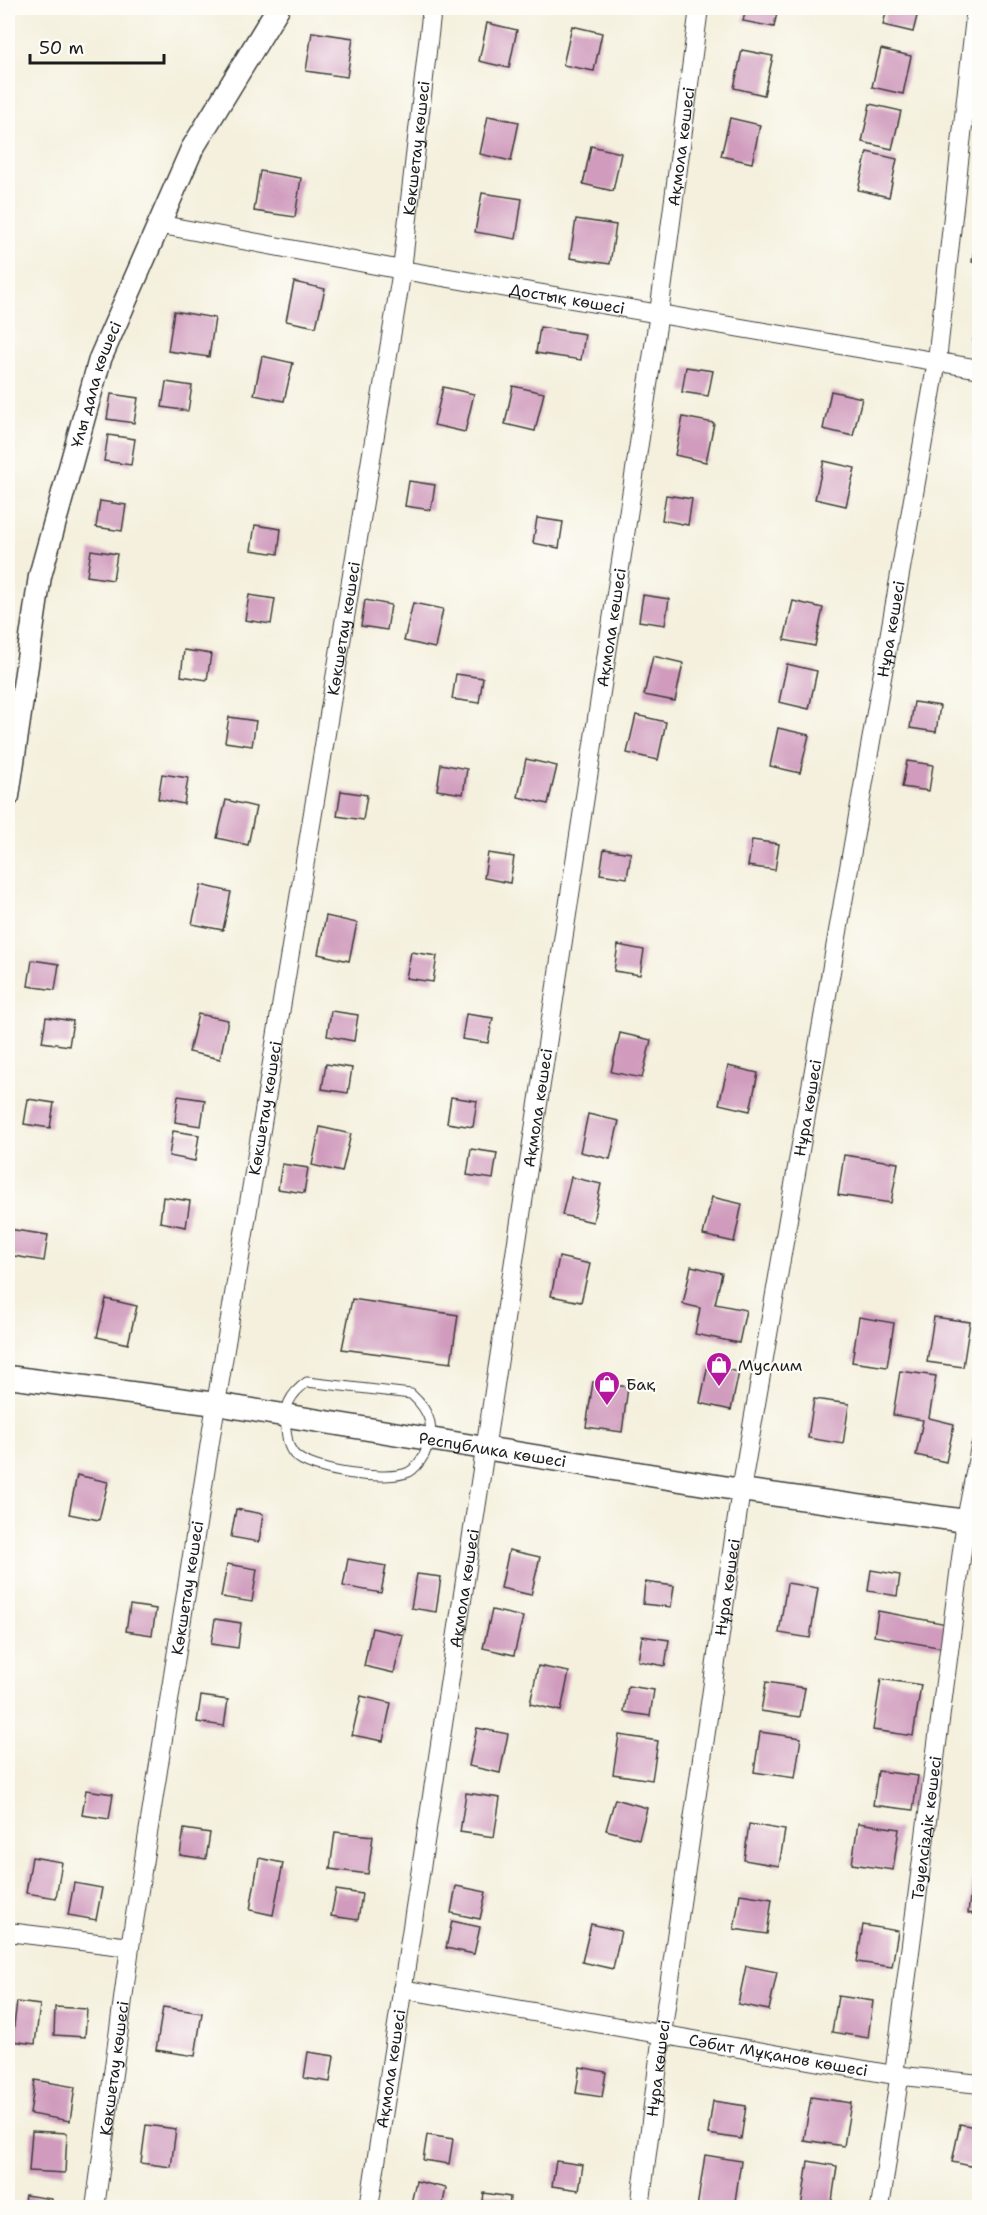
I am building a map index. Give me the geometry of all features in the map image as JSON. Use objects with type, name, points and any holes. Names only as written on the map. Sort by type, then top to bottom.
[{"type":"street","name":"Ұлы дала көшесі","points":[[8,796],[40,576],[100,359],[157,224],[192,149],[278,8]]},
{"type":"street","name":"Көкшетау көшесі","points":[[95,2208],[130,1947],[216,1404],[402,270],[432,8]]},
{"type":"street","name":"Ақмола көшесі","points":[[369,2208],[483,1448],[658,313],[699,8]]},
{"type":"street","name":"Нұра көшесі","points":[[640,2208],[662,2034],[741,1490],[937,361],[976,8]]},
{"type":"street","name":"Достық көшесі","points":[[157,224],[402,270],[980,369]]},
{"type":"street","name":"Республика көшесі","points":[[8,1377],[216,1404],[741,1490],[973,1521]]},
{"type":"street","name":"Тәуелсіздік көшесі","points":[[880,2208],[898,2079],[894,2075],[973,1521],[980,1446]]},
{"type":"street","points":[[8,1932],[130,1947]]},
{"type":"street","name":"Сәбит Мұқанов көшесі","points":[[402,1989],[894,2075],[980,2084]]},
{"type":"lane","points":[[307,1382],[411,1394],[428,1413],[432,1439],[419,1464],[409,1472],[397,1475],[345,1473],[306,1464],[294,1454],[288,1443],[284,1416],[289,1398],[307,1382]]},
{"type":"building","points":[[746,8],[778,8],[774,27],[743,21]]},
{"type":"building","points":[[887,8],[919,8],[913,32],[883,25]]},
{"type":"building","points":[[487,23],[517,30],[509,68],[479,61]]},
{"type":"building","points":[[572,26],[602,33],[594,71],[563,65]]},
{"type":"building","points":[[312,32],[353,38],[347,77],[306,71]]},
{"type":"building","points":[[881,49],[911,56],[903,94],[872,87]]},
{"type":"building","points":[[742,50],[773,56],[764,95],[734,88]]},
{"type":"building","points":[[870,104],[901,111],[892,149],[862,142]]},
{"type":"building","points":[[488,116],[519,122],[511,161],[480,154]]},
{"type":"building","points":[[730,118],[760,125],[752,163],[721,156]]},
{"type":"building","points":[[591,146],[621,153],[613,191],[583,184]]},
{"type":"building","points":[[867,152],[897,159],[889,197],[858,190]]},
{"type":"building","points":[[260,171],[301,178],[295,217],[254,211]]},
{"type":"building","points":[[482,193],[522,199],[516,239],[475,232]]},
{"type":"building","points":[[576,219],[616,225],[610,264],[570,258]]},
{"type":"building","points":[[978,224],[980,224],[980,264],[972,262]]},
{"type":"building","points":[[294,282],[325,289],[316,327],[286,321]]},
{"type":"building","points":[[174,311],[215,318],[209,357],[168,351]]},
{"type":"building","points":[[980,317],[980,342],[973,341]]},
{"type":"building","points":[[540,327],[585,334],[581,360],[536,353]]},
{"type":"building","points":[[262,356],[293,363],[284,401],[254,395]]},
{"type":"building","points":[[686,367],[713,371],[708,396],[682,392]]},
{"type":"building","points":[[166,382],[192,386],[188,411],[162,407]]},
{"type":"building","points":[[513,386],[544,393],[535,431],[505,424]]},
{"type":"building","points":[[443,387],[474,394],[465,432],[434,425]]},
{"type":"building","points":[[831,391],[862,398],[853,436],[823,429]]},
{"type":"building","points":[[111,394],[138,398],[134,423],[107,419]]},
{"type":"building","points":[[683,417],[714,423],[706,462],[675,455]]},
{"type":"building","points":[[108,435],[135,439],[131,465],[104,461]]},
{"type":"building","points":[[824,461],[855,468],[846,506],[815,499]]},
{"type":"building","points":[[409,481],[435,485],[431,510],[405,506]]},
{"type":"building","points":[[666,495],[692,499],[688,525],[662,520]]},
{"type":"building","points":[[100,501],[126,505],[122,531],[96,527]]},
{"type":"building","points":[[537,518],[563,522],[559,548],[533,543]]},
{"type":"building","points":[[255,525],[281,529],[278,554],[251,550]]},
{"type":"building","points":[[91,550],[117,554],[113,580],[87,576]]},
{"type":"building","points":[[249,595],[275,599],[271,624],[245,620]]},
{"type":"building","points":[[643,595],[669,599],[665,625],[639,621]]},
{"type":"building","points":[[365,600],[391,605],[387,630],[361,626]]},
{"type":"building","points":[[793,601],[823,608],[815,646],[784,640]]},
{"type":"building","points":[[413,603],[443,609],[435,648],[404,641]]},
{"type":"building","points":[[184,650],[211,654],[207,680],[181,676]]},
{"type":"building","points":[[653,656],[683,663],[675,701],[644,695]]},
{"type":"building","points":[[787,664],[817,671],[809,709],[779,702]]},
{"type":"building","points":[[456,674],[483,678],[479,703],[452,699]]},
{"type":"building","points":[[914,702],[940,706],[936,732],[910,728]]},
{"type":"building","points":[[636,715],[666,722],[658,760],[627,753]]},
{"type":"building","points":[[229,717],[256,721],[252,746],[225,742]]},
{"type":"building","points":[[778,728],[809,735],[800,773],[770,766]]},
{"type":"building","points":[[526,759],[557,766],[548,804],[518,797]]},
{"type":"building","points":[[907,761],[933,765],[929,791],[902,787]]},
{"type":"building","points":[[441,764],[467,769],[463,794],[437,790]]},
{"type":"building","points":[[162,774],[188,778],[184,804],[158,799]]},
{"type":"building","points":[[341,791],[367,795],[363,820],[337,816]]},
{"type":"building","points":[[226,800],[256,807],[248,845],[217,838]]},
{"type":"building","points":[[752,840],[779,844],[775,870],[748,866]]},
{"type":"building","points":[[604,849],[631,853],[627,878],[600,874]]},
{"type":"building","points":[[488,853],[514,857],[510,883],[484,878]]},
{"type":"building","points":[[201,885],[231,892],[223,930],[192,924]]},
{"type":"building","points":[[326,916],[357,923],[349,961],[318,954]]},
{"type":"building","points":[[618,945],[644,950],[640,975],[614,971]]},
{"type":"building","points":[[411,952],[437,956],[433,982],[406,978]]},
{"type":"building","points":[[32,960],[59,964],[55,990],[28,986]]},
{"type":"building","points":[[331,1011],[358,1015],[354,1041],[327,1036]]},
{"type":"building","points":[[198,1014],[228,1020],[220,1059],[189,1052]]},
{"type":"building","points":[[466,1014],[493,1018],[488,1043],[462,1039]]},
{"type":"building","points":[[46,1017],[73,1021],[69,1046],[42,1042]]},
{"type":"building","points":[[620,1033],[651,1040],[642,1078],[611,1072]]},
{"type":"building","points":[[326,1064],[352,1068],[348,1093],[322,1089]]},
{"type":"building","points":[[728,1066],[758,1073],[750,1111],[719,1104]]},
{"type":"building","points":[[178,1096],[205,1100],[201,1126],[175,1122]]},
{"type":"building","points":[[451,1097],[477,1101],[473,1127],[447,1123]]},
{"type":"building","points":[[28,1099],[54,1103],[50,1128],[24,1124]]},
{"type":"building","points":[[588,1114],[619,1121],[610,1159],[580,1152]]},
{"type":"building","points":[[320,1127],[351,1134],[342,1172],[312,1165]]},
{"type":"building","points":[[173,1131],[199,1135],[195,1161],[169,1156]]},
{"type":"building","points":[[471,1149],[497,1153],[493,1179],[467,1175]]},
{"type":"building","points":[[844,1155],[898,1163],[891,1203],[838,1195]]},
{"type":"building","points":[[282,1164],[308,1168],[304,1193],[278,1189]]},
{"type":"building","points":[[571,1177],[601,1184],[593,1222],[562,1215]]},
{"type":"building","points":[[163,1197],[190,1201],[186,1227],[160,1222]]},
{"type":"building","points":[[712,1197],[742,1204],[734,1242],[703,1235]]},
{"type":"building","points":[[8,1229],[48,1235],[44,1261],[8,1255]]},
{"type":"building","points":[[559,1257],[590,1264],[581,1302],[551,1296]]},
{"type":"building","points":[[691,1266],[722,1273],[715,1304],[746,1310],[739,1343],[695,1334],[700,1308],[683,1304]]},
{"type":"building","points":[[106,1299],[137,1306],[128,1344],[97,1337]]},
{"type":"building","points":[[352,1299],[458,1315],[451,1363],[342,1349]]},
{"type":"building","points":[[859,1317],[894,1323],[887,1367],[852,1362]]},
{"type":"building","points":[[934,1317],[970,1322],[963,1367],[927,1362]]},
{"type":"building","name":"Муслим","points":[[708,1365],[739,1372],[731,1410],[700,1403]]},
{"type":"building","points":[[900,1371],[936,1376],[929,1418],[954,1424],[946,1462],[916,1455],[923,1420],[893,1415]]},
{"type":"building","name":"Бақ","points":[[593,1382],[628,1387],[622,1432],[586,1427]]},
{"type":"building","points":[[814,1399],[849,1404],[843,1444],[808,1438]]},
{"type":"building","points":[[77,1475],[108,1482],[99,1520],[69,1514]]},
{"type":"building","points":[[236,1509],[263,1514],[259,1542],[231,1537]]},
{"type":"building","points":[[509,1550],[540,1557],[531,1595],[501,1588]]},
{"type":"building","points":[[348,1559],[386,1566],[381,1593],[343,1586]]},
{"type":"building","points":[[227,1564],[257,1569],[252,1602],[221,1597]]},
{"type":"building","points":[[871,1570],[900,1575],[897,1596],[868,1591]]},
{"type":"building","points":[[417,1574],[441,1577],[436,1612],[411,1608]]},
{"type":"building","points":[[645,1582],[674,1586],[671,1607],[643,1604]]},
{"type":"building","points":[[787,1583],[818,1588],[810,1638],[779,1633]]},
{"type":"building","points":[[130,1605],[156,1609],[152,1635],[126,1631]]},
{"type":"building","points":[[492,1610],[523,1617],[514,1655],[483,1648]]},
{"type":"building","points":[[878,1611],[947,1624],[943,1648],[874,1636]]},
{"type":"building","points":[[215,1619],[241,1623],[238,1648],[211,1644]]},
{"type":"building","points":[[372,1628],[403,1635],[394,1673],[364,1666]]},
{"type":"building","points":[[642,1636],[669,1640],[665,1666],[638,1661]]},
{"type":"building","points":[[538,1666],[569,1672],[561,1711],[530,1704]]},
{"type":"building","points":[[881,1679],[921,1685],[913,1736],[873,1730]]},
{"type":"building","points":[[766,1682],[805,1688],[800,1717],[761,1711]]},
{"type":"building","points":[[628,1686],[654,1690],[650,1716],[624,1712]]},
{"type":"building","points":[[201,1696],[228,1700],[224,1726],[197,1722]]},
{"type":"building","points":[[361,1696],[391,1703],[383,1741],[352,1735]]},
{"type":"building","points":[[477,1728],[508,1734],[500,1773],[469,1766]]},
{"type":"building","points":[[760,1732],[801,1738],[795,1778],[754,1772]]},
{"type":"building","points":[[619,1735],[658,1741],[652,1780],[613,1774]]},
{"type":"building","points":[[878,1771],[918,1776],[913,1810],[873,1805]]},
{"type":"building","points":[[86,1790],[113,1794],[109,1819],[82,1815]]},
{"type":"building","points":[[466,1793],[500,1798],[494,1837],[460,1832]]},
{"type":"building","points":[[615,1799],[647,1808],[639,1839],[606,1830]]},
{"type":"building","points":[[858,1823],[899,1829],[893,1870],[852,1864]]},
{"type":"building","points":[[749,1824],[785,1830],[779,1866],[744,1860]]},
{"type":"building","points":[[184,1829],[210,1833],[206,1859],[180,1855]]},
{"type":"building","points":[[335,1832],[373,1836],[368,1874],[330,1869]]},
{"type":"building","points":[[32,1857],[62,1862],[56,1898],[26,1893]]},
{"type":"building","points":[[259,1858],[283,1863],[273,1915],[250,1910]]},
{"type":"building","points":[[973,1874],[980,1875],[980,1915],[968,1913]]},
{"type":"building","points":[[74,1883],[102,1888],[96,1920],[68,1915]]},
{"type":"building","points":[[456,1886],[486,1892],[480,1919],[451,1913]]},
{"type":"building","points":[[336,1890],[362,1894],[358,1920],[331,1916]]},
{"type":"building","points":[[740,1894],[772,1899],[767,1934],[734,1929]]},
{"type":"building","points":[[452,1921],[480,1927],[474,1954],[446,1948]]},
{"type":"building","points":[[591,1924],[621,1931],[613,1969],[582,1962]]},
{"type":"building","points":[[863,1925],[898,1931],[892,1967],[857,1962]]},
{"type":"building","points":[[746,1966],[777,1972],[769,2010],[738,2004]]},
{"type":"building","points":[[838,1996],[873,2001],[868,2038],[832,2032]]},
{"type":"building","points":[[17,2002],[40,2005],[35,2044],[12,2041]]},
{"type":"building","points":[[55,2007],[87,2009],[85,2037],[54,2035]]},
{"type":"building","points":[[163,2007],[202,2013],[195,2056],[156,2050]]},
{"type":"building","points":[[308,2052],[334,2056],[330,2082],[304,2078]]},
{"type":"building","points":[[580,2067],[606,2072],[602,2097],[576,2093]]},
{"type":"building","points":[[35,2080],[75,2087],[70,2121],[30,2114]]},
{"type":"building","points":[[811,2097],[851,2103],[844,2146],[804,2140]]},
{"type":"building","points":[[713,2101],[746,2106],[741,2139],[708,2134]]},
{"type":"building","points":[[960,2124],[980,2128],[980,2168],[952,2162]]},
{"type":"building","points":[[146,2125],[176,2129],[171,2167],[141,2163]]},
{"type":"building","points":[[32,2131],[67,2133],[65,2173],[29,2171]]},
{"type":"building","points":[[427,2135],[453,2139],[449,2164],[423,2160]]},
{"type":"building","points":[[705,2155],[741,2161],[734,2208],[697,2208]]},
{"type":"building","points":[[556,2161],[583,2165],[579,2190],[552,2186]]},
{"type":"building","points":[[808,2161],[837,2166],[831,2208],[801,2208]]},
{"type":"building","points":[[416,2181],[446,2188],[442,2208],[410,2208]]},
{"type":"building","points":[[484,2193],[510,2197],[509,2208],[482,2208]]},
{"type":"building","points":[[25,2195],[52,2199],[50,2208],[23,2208]]},
{"type":"place","name":"Муслим","points":[[719,1388]]},
{"type":"place","name":"Бақ","points":[[607,1407]]}]
